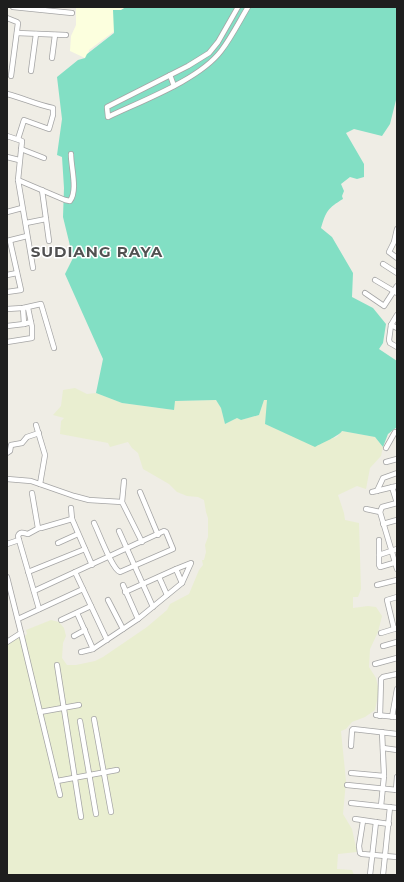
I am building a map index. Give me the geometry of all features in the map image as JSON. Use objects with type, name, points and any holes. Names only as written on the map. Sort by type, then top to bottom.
[{"type":"street","points":[[13,7],[72,13]]},
{"type":"street","points":[[238,7],[218,42],[209,53],[107,107],[108,116],[174,86],[195,74],[214,59],[221,51],[248,7]]},
{"type":"street","points":[[7,18],[18,22],[11,76]]},
{"type":"street","points":[[17,32],[66,35]]},
{"type":"street","points":[[31,71],[36,34]]},
{"type":"street","points":[[52,58],[56,35]]},
{"type":"street","points":[[170,75],[174,86]]},
{"type":"street","points":[[7,94],[38,105],[52,108],[53,115],[49,129],[24,120],[18,139]]},
{"type":"street","points":[[7,136],[22,141],[18,180],[33,268]]},
{"type":"street","points":[[21,149],[44,158]]},
{"type":"street","points":[[18,180],[70,202],[72,200],[74,176],[70,154]]},
{"type":"street","points":[[7,156],[19,160]]},
{"type":"street","points":[[42,190],[48,241]]},
{"type":"street","points":[[7,212],[22,208]]},
{"type":"street","points":[[26,223],[46,219]]},
{"type":"street","points":[[397,229],[396,243],[389,253],[397,258]]},
{"type":"street","points":[[7,292],[21,290],[9,241],[28,236]]},
{"type":"street","points":[[7,259],[13,257]]},
{"type":"street","points":[[383,264],[397,273]]},
{"type":"street","points":[[7,275],[17,273]]},
{"type":"street","points":[[376,280],[395,292]]},
{"type":"street","points":[[365,293],[385,306],[395,292],[397,286]]},
{"type":"street","points":[[7,310],[25,308],[40,304],[42,306],[54,348]]},
{"type":"street","points":[[7,342],[32,338],[31,322],[25,308]]},
{"type":"street","points":[[24,324],[25,308]]},
{"type":"street","points":[[397,315],[391,325],[390,343],[397,347]]},
{"type":"street","points":[[7,326],[31,322]]},
{"type":"street","points":[[391,325],[397,328]]},
{"type":"street","points":[[36,424],[45,455],[40,484]]},
{"type":"street","points":[[386,448],[395,432],[397,432]]},
{"type":"street","points":[[7,453],[10,451],[11,445],[22,443],[27,437],[39,433]]},
{"type":"street","points":[[386,462],[397,459]]},
{"type":"street","points":[[397,473],[383,478],[374,492],[395,486],[397,503],[382,507],[380,512],[383,524],[394,550],[397,569]]},
{"type":"street","points":[[7,479],[31,481],[89,500],[122,502]]},
{"type":"street","points":[[124,481],[122,502],[142,542]]},
{"type":"street","points":[[140,492],[158,535]]},
{"type":"street","points":[[32,493],[39,528]]},
{"type":"street","points":[[71,508],[72,519],[92,565]]},
{"type":"street","points":[[366,509],[380,512]]},
{"type":"street","points":[[39,609],[18,536],[23,532],[30,534],[39,528],[72,519]]},
{"type":"street","points":[[383,524],[397,520]]},
{"type":"street","points":[[34,591],[109,556],[166,531],[173,549],[122,572],[118,572],[109,556],[94,523]]},
{"type":"street","points":[[119,531],[153,607]]},
{"type":"street","points":[[58,544],[78,534]]},
{"type":"street","points":[[7,544],[19,540]]},
{"type":"street","points":[[379,540],[380,567],[396,563]]},
{"type":"street","points":[[28,572],[85,549]]},
{"type":"street","points":[[379,554],[394,550]]},
{"type":"street","points":[[81,652],[93,649],[153,607],[182,583],[191,564],[159,576],[125,592]]},
{"type":"street","points":[[176,569],[182,583]]},
{"type":"street","points":[[75,572],[107,640]]},
{"type":"street","points":[[159,576],[167,595]]},
{"type":"street","points":[[377,585],[397,580]]},
{"type":"street","points":[[7,581],[18,619],[60,795]]},
{"type":"street","points":[[123,585],[138,618]]},
{"type":"street","points":[[18,619],[83,590]]},
{"type":"street","points":[[381,633],[395,629],[387,600],[397,597]]},
{"type":"street","points":[[108,600],[123,629]]},
{"type":"street","points":[[61,620],[91,606]]},
{"type":"street","points":[[77,613],[93,649]]},
{"type":"street","points":[[74,636],[84,630]]},
{"type":"street","points":[[7,642],[21,633]]},
{"type":"street","points":[[383,646],[397,642]]},
{"type":"street","points":[[376,664],[397,658]]},
{"type":"street","points":[[56,665],[81,817]]},
{"type":"street","points":[[397,674],[383,677],[381,680],[378,715],[395,717],[397,689]]},
{"type":"street","points":[[40,712],[79,705]]},
{"type":"street","points":[[94,719],[111,812]]},
{"type":"street","points":[[80,721],[96,814]]},
{"type":"street","points":[[351,746],[353,730],[397,734]]},
{"type":"street","points":[[381,806],[384,776],[382,732]]},
{"type":"street","points":[[383,748],[397,750]]},
{"type":"street","points":[[56,781],[117,770]]},
{"type":"street","points":[[351,773],[384,776]]},
{"type":"street","points":[[347,785],[396,790],[397,777]]},
{"type":"street","points":[[351,803],[397,808]]},
{"type":"street","points":[[383,875],[390,807]]},
{"type":"street","points":[[355,819],[389,824]]},
{"type":"street","points":[[363,821],[359,846],[360,853],[397,857]]},
{"type":"street","points":[[370,875],[376,822]]},
{"type":"shaded area","points":[[76,7],[126,7],[121,10],[116,30],[89,50],[87,59],[70,51],[71,36],[76,25]]},
{"type":"shaded area","points":[[75,388],[87,394],[96,393],[122,403],[174,410],[174,401],[216,400],[221,407],[225,424],[237,418],[241,420],[259,415],[264,400],[268,400],[265,424],[288,434],[326,440],[337,437],[342,431],[375,437],[383,447],[381,456],[370,468],[366,489],[357,486],[338,495],[345,520],[359,523],[361,589],[358,597],[353,597],[353,608],[368,606],[376,607],[382,616],[378,632],[370,649],[369,667],[376,678],[379,691],[375,710],[365,717],[352,722],[346,729],[341,731],[346,781],[343,814],[352,829],[357,852],[338,854],[337,869],[352,870],[354,875],[7,875],[7,645],[17,638],[23,638],[27,634],[26,630],[51,620],[59,622],[64,628],[66,636],[63,643],[62,658],[67,665],[76,665],[95,661],[147,627],[167,610],[170,604],[189,594],[199,570],[203,565],[202,560],[204,560],[206,552],[205,545],[208,537],[208,518],[204,500],[177,492],[169,484],[143,469],[138,453],[128,442],[110,447],[108,443],[60,434],[61,421],[64,418],[53,415],[61,406],[63,390]]},
{"type":"green space","points":[[126,7],[397,7],[397,96],[390,124],[382,136],[354,129],[346,133],[364,164],[364,177],[357,179],[350,177],[341,184],[344,191],[342,196],[343,199],[328,210],[321,228],[332,237],[353,273],[352,297],[373,308],[386,324],[383,343],[379,349],[397,361],[397,427],[388,434],[383,447],[375,437],[342,431],[315,447],[265,424],[267,400],[264,400],[259,415],[241,420],[237,418],[225,424],[221,408],[216,400],[175,401],[174,410],[122,403],[96,393],[103,359],[65,274],[73,258],[63,217],[64,188],[62,157],[57,155],[62,119],[57,77],[78,60],[85,58],[87,54],[114,33],[113,10],[121,10]]},
{"type":"district","name":"SUDIANG RAYA","points":[[97,252]]}]
